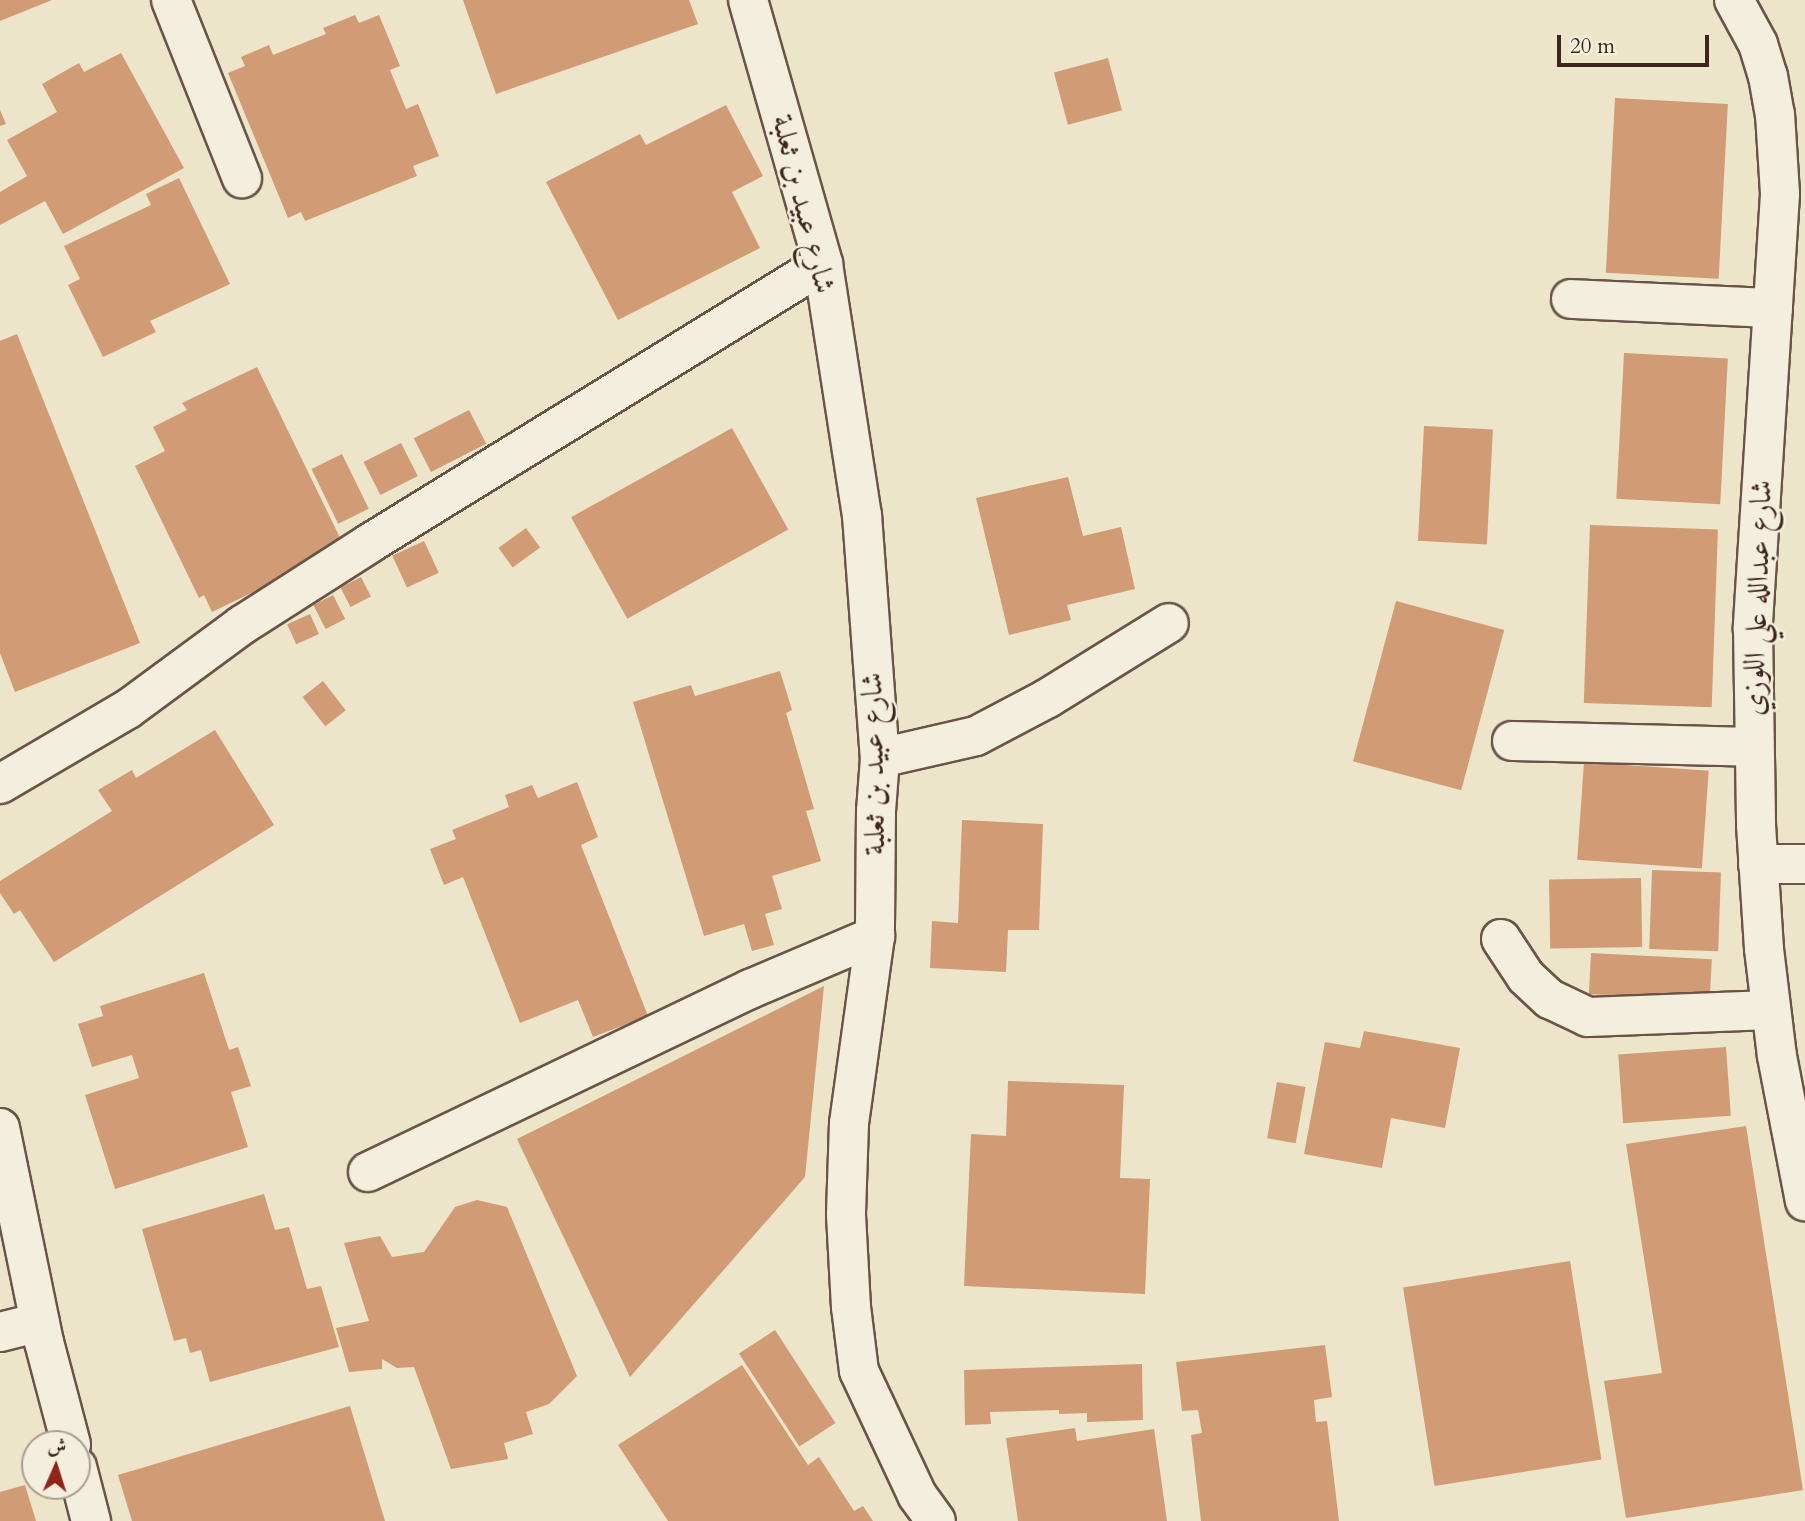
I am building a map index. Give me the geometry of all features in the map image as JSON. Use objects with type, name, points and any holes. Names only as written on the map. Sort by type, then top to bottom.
[{"type":"street","points":[[172,0],[242,178]]},
{"type":"street","name":"شارع عبيد بن ثعلبة","points":[[748,0],[823,264],[862,515],[880,758],[876,811],[875,936],[849,1123],[846,1215],[851,1307],[859,1371],[917,1495],[936,1521]]},
{"type":"street","name":"شارع عبدالله علي اللوزي","points":[[1734,0],[1758,44],[1768,76],[1793,199],[1773,308],[1752,629],[1758,864],[1783,1017],[1805,1201]]},
{"type":"street","points":[[0,783],[128,709],[243,625],[370,543],[823,264]]},
{"type":"street","points":[[1571,299],[1773,308]]},
{"type":"street","points":[[880,758],[976,736],[1048,698],[1169,623]]},
{"type":"street","points":[[1512,741],[1754,747]]},
{"type":"street","points":[[1758,864],[1805,864]]},
{"type":"street","points":[[368,1172],[750,989],[875,936]]},
{"type":"street","points":[[1501,939],[1526,977],[1550,999],[1588,1017],[1783,1017]]},
{"type":"street","points":[[0,1128],[40,1322],[67,1430]]},
{"type":"street","points":[[0,1332],[40,1322]]},
{"type":"street","points":[[86,1500],[92,1521]]},
{"type":"building","points":[[0,0],[52,0],[0,21]]},
{"type":"building","points":[[463,0],[689,0],[698,24],[496,94]]},
{"type":"building","points":[[355,15],[359,23],[379,15],[400,66],[390,70],[406,109],[418,104],[439,156],[413,166],[417,176],[305,221],[301,212],[288,218],[228,73],[245,66],[241,57],[269,45],[273,55],[326,34],[323,28]]},
{"type":"building","points":[[121,53],[184,168],[63,234],[45,201],[0,225],[0,192],[27,176],[7,140],[57,112],[42,84],[79,63],[84,72]]},
{"type":"building","points":[[1108,58],[1122,110],[1068,125],[1054,72]]},
{"type":"building","points":[[1615,98],[1728,104],[1719,279],[1606,273]]},
{"type":"building","points":[[726,105],[763,176],[732,192],[760,248],[618,320],[546,182],[640,134],[646,145]]},
{"type":"building","points":[[0,110],[6,124],[0,126]]},
{"type":"building","points":[[179,178],[230,284],[150,321],[156,332],[103,357],[68,285],[80,279],[64,246],[151,205],[146,194]]},
{"type":"building","points":[[17,334],[140,643],[15,692],[0,653],[0,341]]},
{"type":"building","points":[[1624,353],[1728,358],[1720,504],[1616,499]]},
{"type":"building","points":[[257,367],[345,548],[212,612],[204,595],[199,598],[135,466],[165,451],[153,427],[187,410],[182,403]]},
{"type":"building","points":[[469,410],[486,444],[431,472],[414,438]]},
{"type":"building","points":[[1424,426],[1493,430],[1487,544],[1418,541]]},
{"type":"building","points":[[732,428],[788,529],[627,619],[571,517]]},
{"type":"building","points":[[401,443],[418,476],[380,495],[364,462]]},
{"type":"building","points":[[342,454],[369,509],[338,524],[311,469]]},
{"type":"building","points":[[1068,477],[1083,536],[1121,527],[1135,589],[1067,605],[1071,620],[1009,635],[976,498]]},
{"type":"building","points":[[1590,525],[1718,529],[1712,707],[1584,703]]},
{"type":"building","points":[[526,528],[540,547],[513,567],[498,548]]},
{"type":"building","points":[[424,541],[439,573],[407,588],[392,556]]},
{"type":"building","points":[[361,577],[371,597],[350,607],[341,587]]},
{"type":"building","points":[[333,595],[345,619],[326,629],[313,605]]},
{"type":"building","points":[[1396,601],[1504,630],[1461,790],[1353,761]]},
{"type":"building","points":[[310,614],[319,634],[296,644],[287,624]]},
{"type":"building","points":[[780,671],[792,710],[786,713],[814,809],[806,811],[821,861],[772,876],[782,909],[765,914],[774,945],[752,951],[744,924],[704,936],[633,702],[691,685],[695,696]]},
{"type":"building","points":[[323,681],[346,710],[325,726],[303,697]]},
{"type":"building","points":[[215,730],[274,825],[54,962],[20,910],[14,914],[0,893],[0,881],[112,811],[98,790],[132,770],[136,778]]},
{"type":"building","points":[[1584,762],[1709,771],[1702,868],[1577,860]]},
{"type":"building","points":[[577,782],[598,837],[581,845],[648,1016],[593,1037],[578,1000],[520,1023],[463,877],[444,885],[430,849],[456,839],[452,830],[509,807],[505,795],[532,785],[538,798]]},
{"type":"building","points":[[962,820],[1043,824],[1039,930],[1008,930],[1006,972],[930,968],[932,921],[958,923]]},
{"type":"building","points":[[1652,870],[1721,872],[1718,951],[1649,949]]},
{"type":"building","points":[[1641,878],[1642,947],[1550,949],[1549,880]]},
{"type":"building","points":[[1591,953],[1712,959],[1710,1000],[1589,994]]},
{"type":"building","points":[[204,973],[229,1050],[238,1047],[251,1086],[231,1092],[248,1147],[115,1189],[85,1095],[139,1078],[132,1055],[92,1067],[78,1024],[103,1016],[100,1006]]},
{"type":"building","points":[[824,986],[805,1177],[630,1377],[517,1139]]},
{"type":"building","points":[[1364,1031],[1460,1048],[1445,1128],[1391,1118],[1382,1168],[1304,1154],[1325,1042],[1360,1048]]},
{"type":"building","points":[[1726,1047],[1731,1116],[1623,1123],[1618,1055]]},
{"type":"building","points":[[1008,1081],[1124,1085],[1120,1178],[1150,1179],[1145,1294],[964,1286],[971,1134],[1006,1136]]},
{"type":"building","points":[[1277,1082],[1306,1087],[1296,1143],[1267,1138]]},
{"type":"building","points":[[1746,1126],[1803,1490],[1626,1518],[1604,1381],[1662,1373],[1626,1144]]},
{"type":"building","points":[[264,1194],[275,1230],[289,1227],[307,1289],[321,1286],[339,1347],[210,1382],[201,1350],[190,1353],[186,1338],[174,1341],[142,1229]]},
{"type":"building","points":[[477,1200],[507,1207],[577,1376],[549,1404],[526,1412],[533,1434],[504,1443],[508,1459],[451,1469],[414,1367],[397,1368],[382,1359],[382,1369],[349,1372],[336,1328],[369,1321],[344,1243],[380,1236],[392,1257],[424,1252],[455,1207]]},
{"type":"building","points":[[1570,1261],[1601,1460],[1435,1486],[1403,1287]]},
{"type":"building","points":[[775,1330],[835,1423],[799,1447],[739,1353]]},
{"type":"building","points":[[1325,1345],[1332,1397],[1314,1400],[1316,1422],[1327,1421],[1339,1521],[1201,1521],[1191,1435],[1202,1433],[1198,1410],[1182,1411],[1176,1362]]},
{"type":"building","points":[[1142,1364],[1143,1420],[1087,1422],[1087,1413],[1059,1414],[1059,1410],[990,1412],[991,1424],[965,1425],[964,1370]]},
{"type":"building","points":[[742,1365],[808,1465],[819,1457],[854,1511],[863,1506],[873,1521],[668,1521],[618,1445]]},
{"type":"building","points":[[350,1406],[385,1521],[132,1521],[118,1475]]},
{"type":"building","points":[[1075,1428],[1077,1441],[1154,1429],[1167,1521],[1018,1521],[1006,1438]]},
{"type":"building","points":[[21,1486],[21,1500],[30,1500],[36,1521],[0,1521],[0,1492]]}]
